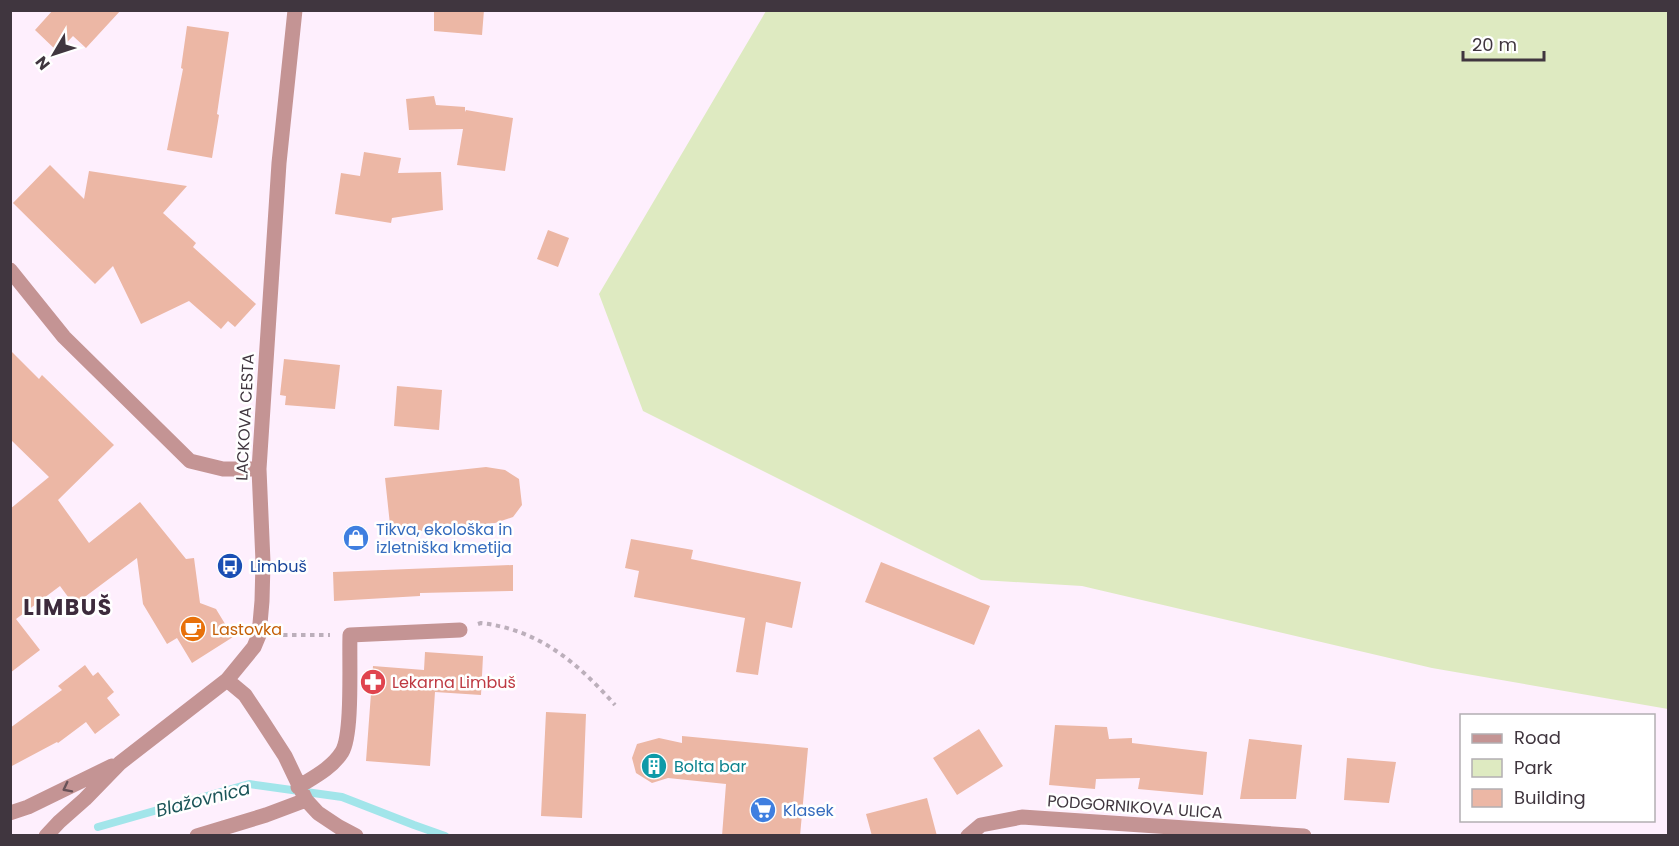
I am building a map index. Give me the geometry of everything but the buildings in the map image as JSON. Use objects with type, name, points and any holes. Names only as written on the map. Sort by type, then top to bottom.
[{"type":"street","name":"LACKOVA CESTA","points":[[120,763],[227,680],[254,647],[259,635],[263,562],[259,469],[279,163],[295,10]]},
{"type":"street","points":[[10,270],[64,337],[190,461],[223,469],[259,469]]},
{"type":"street","points":[[197,836],[266,815],[302,793],[316,775],[333,763],[343,750],[348,732],[350,635],[460,630]]},
{"type":"street","points":[[227,680],[245,695],[285,756],[302,793],[318,813],[338,831],[356,836]]},
{"type":"street","points":[[10,813],[28,807],[120,763]]},
{"type":"street","points":[[46,836],[120,763]]},
{"type":"street","name":"PODGORNIKOVA ULICA","points":[[968,836],[981,825],[1022,817],[1304,836]]},
{"type":"path","points":[[460,630],[481,623],[501,625],[525,633],[552,647],[573,663],[615,705]]},
{"type":"path","points":[[283,635],[350,635]]},
{"type":"green space","points":[[766,11],[1668,11],[1668,709],[1432,668],[1082,586],[981,580],[643,411],[599,294]]},
{"type":"waterway","name":"Blažovnica","points":[[98,827],[249,784],[342,797],[445,836]]},
{"type":"place","name":"Tikva, ekološka in izletniška kmetija","points":[[356,538]]},
{"type":"place","name":"Limbuš","points":[[230,566]]},
{"type":"place","name":"Lastovka","points":[[193,629]]},
{"type":"place","name":"Lekarna Limbuš","points":[[373,682]]},
{"type":"place","name":"Bolta bar","points":[[654,766]]},
{"type":"place","name":"Klasek","points":[[763,810]]},
{"type":"district","name":"LIMBUŠ","points":[[68,607]]}]
